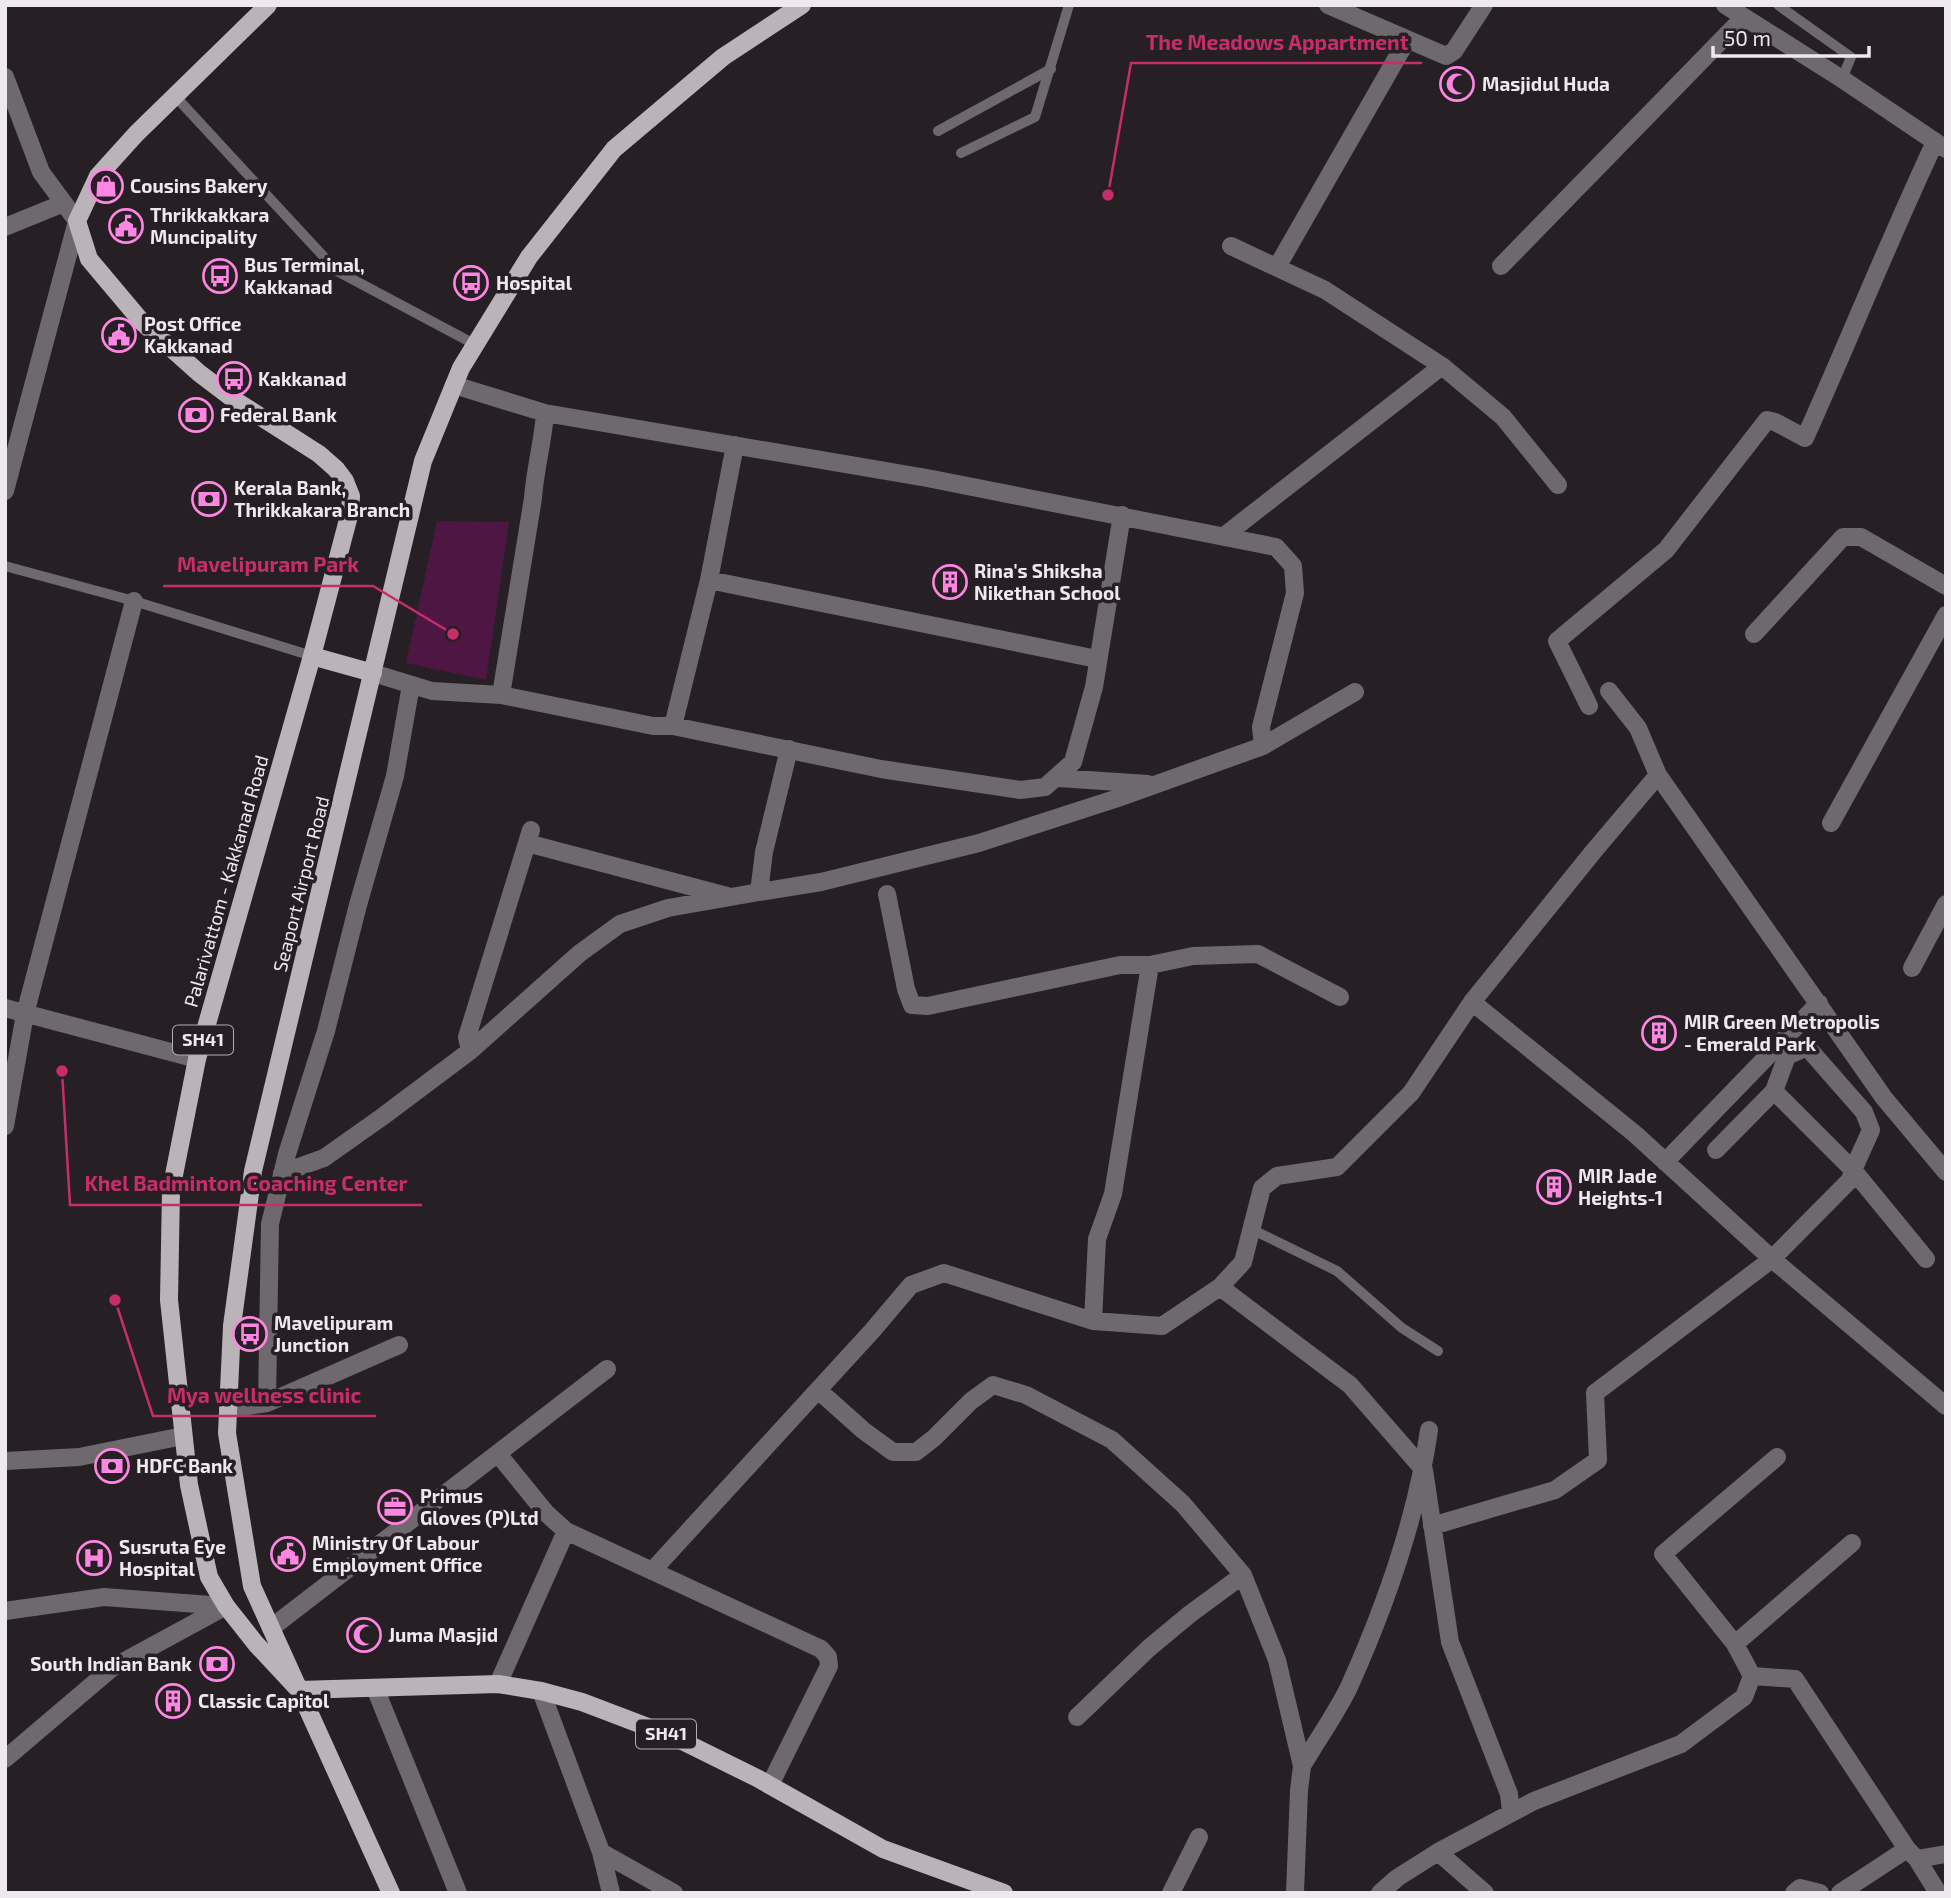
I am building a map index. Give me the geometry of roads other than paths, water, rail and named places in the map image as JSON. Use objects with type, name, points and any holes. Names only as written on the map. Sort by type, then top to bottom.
[{"type":"main road","points":[[77,220],[98,176],[136,134],[268,5]]},
{"type":"main road","name":"Seaport Airport Road","points":[[391,1893],[252,1586],[227,1433],[232,1326],[253,1171],[423,461],[461,368],[529,257],[614,149],[723,57],[802,5]]},
{"type":"main road","name":"Palarivattom - Kakkanad Road","points":[[77,220],[89,259],[142,322],[199,373],[236,401],[320,454],[345,481],[351,496],[350,512],[312,656],[197,1059],[171,1189],[169,1300],[189,1485],[209,1577],[226,1606],[256,1644],[299,1690]]},
{"type":"main road","points":[[312,656],[373,673]]},
{"type":"main road","name":"SH41","points":[[299,1690],[498,1684],[541,1691],[582,1702],[674,1737],[770,1785],[883,1849],[1004,1893]]},
{"type":"street","points":[[1328,5],[1446,56],[1454,51],[1484,5]]},
{"type":"street","points":[[1589,706],[1557,641],[1666,550],[1767,420],[1805,438],[1891,235],[1940,146],[1843,79],[1725,5]]},
{"type":"street","points":[[1501,267],[1744,18]]},
{"type":"street","points":[[1277,267],[1407,40]]},
{"type":"street","points":[[5,77],[41,172],[77,220],[5,491]]},
{"type":"street","points":[[5,227],[64,203]]},
{"type":"street","points":[[1231,246],[1325,290],[1442,366],[1503,417],[1558,485]]},
{"type":"street","points":[[1224,536],[1442,366]]},
{"type":"street","points":[[454,386],[545,413],[927,478],[1276,547],[1293,566],[1295,593],[1261,727],[1263,746]]},
{"type":"street","points":[[500,695],[533,498],[535,470],[542,447],[545,413]]},
{"type":"street","points":[[673,726],[709,580],[735,445]]},
{"type":"street","points":[[373,673],[432,691],[500,695],[653,726],[673,726],[881,769],[1020,790],[1045,787],[1073,762],[1094,687],[1122,515]]},
{"type":"street","points":[[1754,634],[1843,537],[1861,537],[1946,586]]},
{"type":"street","points":[[709,580],[1097,659]]},
{"type":"street","points":[[5,1126],[25,1014],[134,601]]},
{"type":"street","points":[[1830,823],[1946,615]]},
{"type":"street","points":[[267,1403],[270,1224],[282,1173],[326,1031],[395,776],[411,685]]},
{"type":"street","points":[[1609,691],[1637,727],[1658,775],[1884,1098],[1946,1172]]},
{"type":"street","points":[[282,1173],[324,1158],[470,1051],[580,953],[620,925],[668,908],[821,882],[979,843],[1154,786],[1263,746],[1354,692]]},
{"type":"street","points":[[759,892],[764,852],[789,749]]},
{"type":"street","points":[[652,1571],[911,1286],[944,1273],[1093,1321],[1162,1326],[1220,1287],[1243,1262],[1262,1188],[1277,1175],[1337,1167],[1411,1093],[1472,1002],[1658,775]]},
{"type":"street","points":[[1058,778],[1154,786]]},
{"type":"street","points":[[470,1051],[467,1037],[529,836],[733,897]]},
{"type":"street","points":[[887,894],[906,989],[912,1005],[928,1006],[1120,965],[1150,965],[1193,956],[1258,954],[1340,998]]},
{"type":"street","points":[[1912,968],[1946,904]]},
{"type":"street","points":[[1093,1321],[1097,1239],[1113,1194],[1150,965]]},
{"type":"street","points":[[1472,1002],[1624,1125],[1772,1259],[1946,1406]]},
{"type":"street","points":[[1665,1162],[1819,1003]]},
{"type":"street","points":[[5,1009],[197,1059]]},
{"type":"street","points":[[1432,1526],[1555,1490],[1598,1460],[1595,1393],[1772,1259],[1850,1180],[1871,1130],[1864,1112],[1807,1047],[1787,1056],[1774,1091],[1716,1150]]},
{"type":"street","points":[[1774,1091],[1853,1170],[1926,1259]]},
{"type":"street","points":[[1220,1287],[1350,1385],[1424,1470],[1450,1642],[1509,1794],[1511,1812]]},
{"type":"street","points":[[228,1409],[267,1403],[399,1345]]},
{"type":"street","points":[[271,1629],[607,1369]]},
{"type":"street","points":[[818,1390],[863,1431],[893,1452],[916,1452],[971,1401],[993,1385],[1026,1395],[1112,1440],[1183,1504],[1243,1575],[1277,1660],[1302,1766],[1295,1893]]},
{"type":"street","points":[[1302,1766],[1348,1689],[1388,1589],[1424,1470],[1429,1430]]},
{"type":"street","points":[[5,1461],[79,1457],[183,1436]]},
{"type":"street","points":[[498,1454],[546,1513],[566,1531],[821,1649],[828,1657],[829,1666],[770,1785]]},
{"type":"street","points":[[1380,1893],[1397,1878],[1438,1852],[1511,1812],[1681,1744],[1744,1697],[1752,1676],[1735,1644],[1663,1554],[1777,1457]]},
{"type":"street","points":[[498,1684],[566,1531]]},
{"type":"street","points":[[1735,1644],[1852,1543]]},
{"type":"street","points":[[1077,1717],[1180,1622],[1243,1575]]},
{"type":"street","points":[[5,1611],[104,1597],[226,1606]]},
{"type":"street","points":[[5,1759],[112,1668],[226,1606]]},
{"type":"street","points":[[1752,1676],[1795,1679],[1938,1893]]},
{"type":"street","points":[[375,1688],[458,1893]]},
{"type":"street","points":[[541,1691],[601,1852],[611,1893]]},
{"type":"street","points":[[1171,1893],[1199,1837]]},
{"type":"street","points":[[601,1852],[674,1893]]},
{"type":"street","points":[[1438,1852],[1485,1893]]},
{"type":"street","points":[[1840,1893],[1912,1854],[1946,1854]]},
{"type":"street","points":[[1794,1893],[1800,1888],[1820,1893]]},
{"type":"lane","points":[[961,153],[1035,117],[1069,5]]},
{"type":"lane","points":[[1778,5],[1851,57],[1843,79]]},
{"type":"lane","points":[[937,131],[1051,69]]},
{"type":"lane","points":[[175,96],[337,271],[476,345]]},
{"type":"lane","points":[[5,566],[134,601],[312,656]]},
{"type":"lane","points":[[1251,1229],[1337,1271],[1402,1328],[1438,1351]]},
{"type":"place","name":"Masjidul Huda","points":[[1457,84]]},
{"type":"place","name":"Cousins Bakery","points":[[106,186]]},
{"type":"place","name":"The Meadows Appartment","points":[[1108,195]]},
{"type":"place","name":"Thrikkakkara Muncipality","points":[[126,226]]},
{"type":"place","name":"Bus Terminal, Kakkanad","points":[[220,276]]},
{"type":"place","name":"Hospital","points":[[471,283]]},
{"type":"place","name":"Post Office Kakkanad","points":[[119,335]]},
{"type":"place","name":"Kakkanad","points":[[234,379]]},
{"type":"place","name":"Federal Bank","points":[[196,415]]},
{"type":"place","name":"Kerala Bank, Thrikkakara Branch","points":[[209,499]]},
{"type":"place","name":"Rina's Shiksha Nikethan School","points":[[950,582]]},
{"type":"place","name":"Mavelipuram Park","points":[[453,634]]},
{"type":"place","name":"MIR Green Metropolis - Emerald Park","points":[[1659,1033]]},
{"type":"place","name":"Khel Badminton Coaching Center","points":[[62,1071]]},
{"type":"place","name":"MIR Jade Heights-1","points":[[1554,1187]]},
{"type":"place","name":"Mya wellness clinic","points":[[115,1300]]},
{"type":"place","name":"Mavelipuram Junction","points":[[250,1334]]},
{"type":"place","name":"HDFC Bank","points":[[112,1466]]},
{"type":"place","name":"Primus Gloves (P)Ltd","points":[[395,1507]]},
{"type":"place","name":"Ministry Of Labour Employment Office","points":[[288,1554]]},
{"type":"place","name":"Susruta Eye Hospital","points":[[94,1558]]},
{"type":"place","name":"Juma Masjid","points":[[364,1635]]},
{"type":"place","name":"South Indian Bank","points":[[217,1664]]},
{"type":"place","name":"Classic Capitol","points":[[173,1701]]}]
